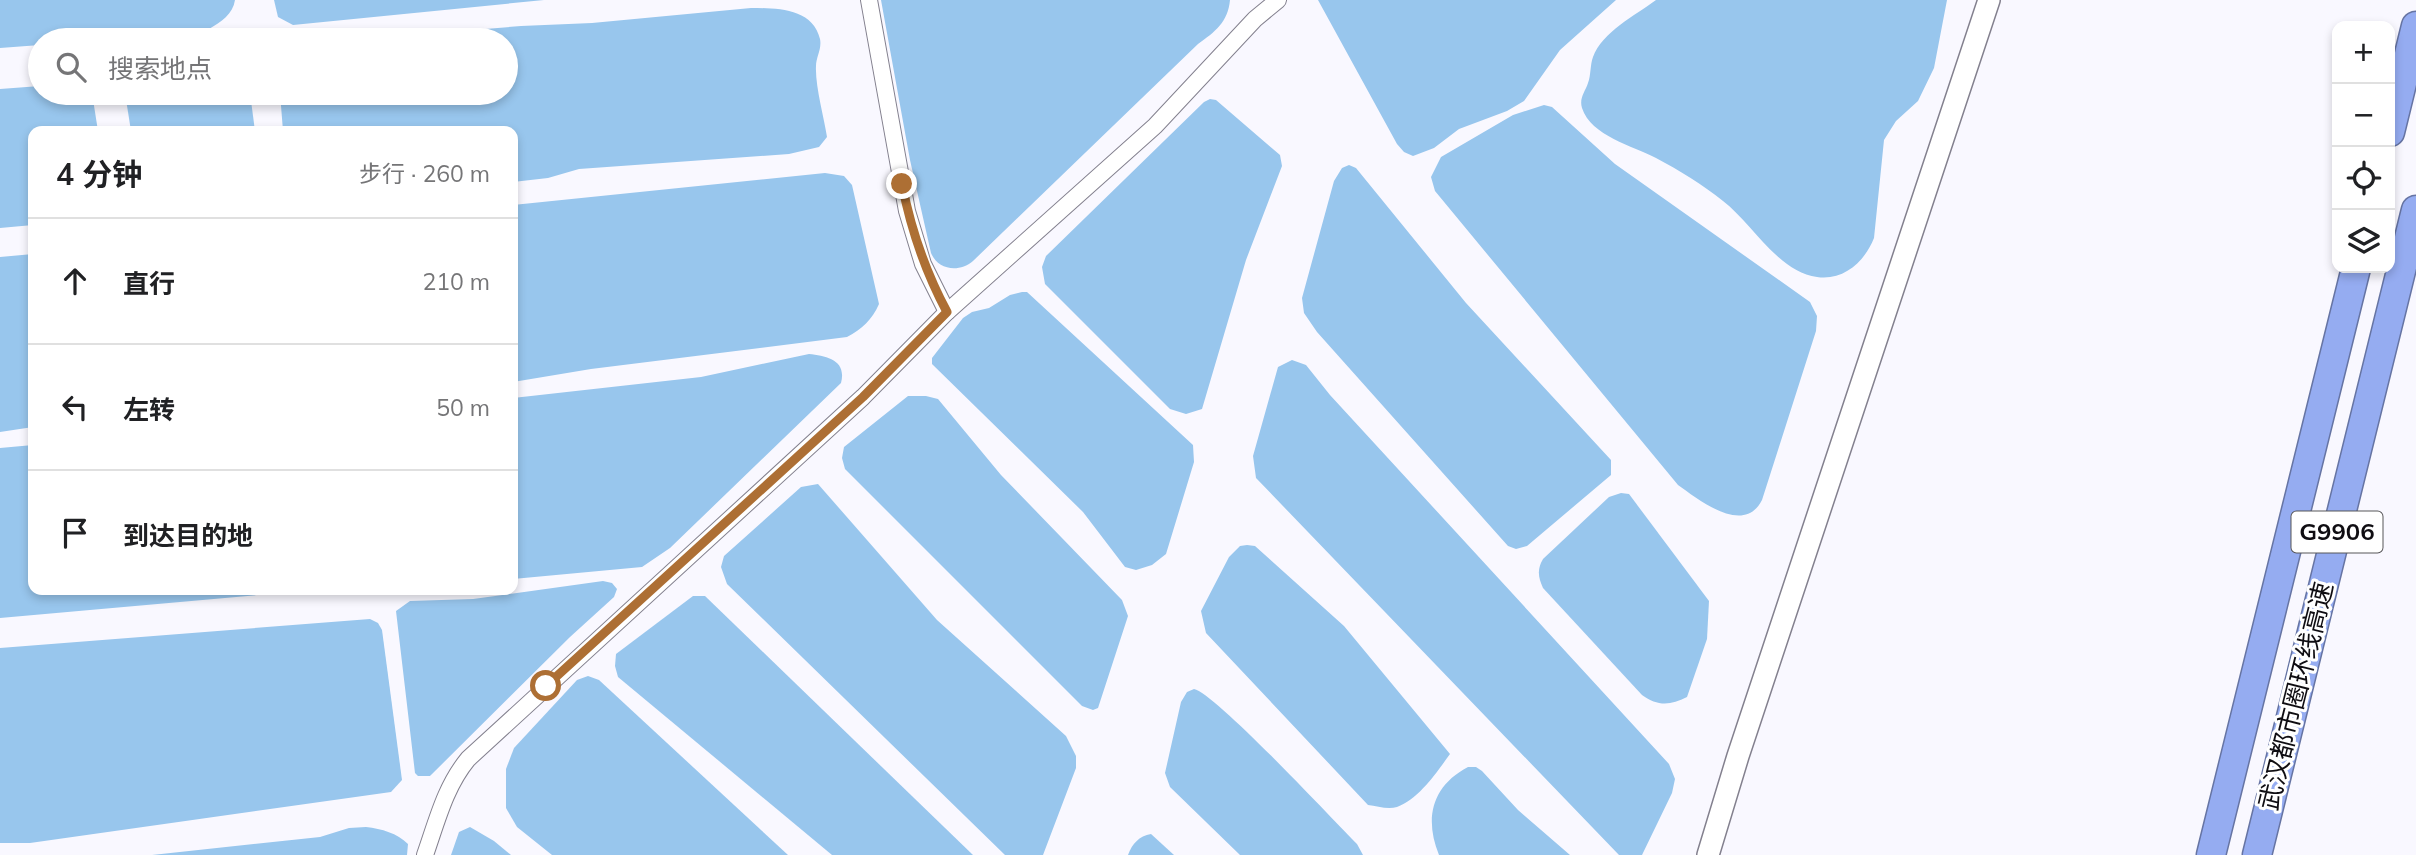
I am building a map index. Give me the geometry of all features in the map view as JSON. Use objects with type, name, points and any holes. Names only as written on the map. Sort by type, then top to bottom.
[{"type":"highway","points":[[2395,112],[2416,26]]},
{"type":"highway","name":"武汉都市圈环线高速","points":[[2257,855],[2416,210]]},
{"type":"highway","name":"武汉都市圈环线高速","points":[[2211,855],[2355,273]]},
{"type":"street","points":[[869,0],[907,211],[923,264],[947,312]]},
{"type":"street","points":[[425,855],[449,788],[468,759],[863,397],[947,312],[1155,126],[1255,19],[1278,0]]},
{"type":"street","points":[[1708,855],[1738,756],[1989,0]]},
{"type":"water","points":[[0,0],[235,0],[229,13],[210,28],[28,28],[28,46],[0,48]]},
{"type":"water","points":[[274,0],[544,0],[293,25],[278,17]]},
{"type":"water","points":[[881,0],[1230,0],[1227,14],[1215,31],[1198,44],[973,261],[962,267],[949,268],[934,259],[931,253],[910,160]]},
{"type":"water","points":[[1318,0],[1616,0],[1560,50],[1524,101],[1507,111],[1459,129],[1434,148],[1413,156],[1404,152],[1397,144]]},
{"type":"water","points":[[1656,0],[1947,0],[1934,68],[1918,101],[1896,121],[1884,140],[1874,238],[1865,254],[1852,268],[1836,276],[1817,277],[1790,266],[1766,245],[1734,210],[1715,195],[1665,163],[1603,133],[1587,118],[1581,101],[1597,48],[1620,25]]},
{"type":"water","points":[[751,8],[771,8],[802,16],[810,21],[820,39],[816,74],[827,137],[819,147],[789,154],[579,169],[548,178],[518,181],[518,126],[283,126],[281,105],[518,105],[518,28],[497,28],[592,23]]},
{"type":"water","points":[[28,87],[28,105],[94,105],[97,126],[28,126],[28,225],[0,228],[0,89]]},
{"type":"water","points":[[1210,99],[1216,100],[1280,155],[1282,166],[1246,260],[1202,409],[1186,414],[1170,409],[1045,284],[1042,267],[1046,256]]},
{"type":"water","points":[[127,105],[252,105],[254,126],[130,126]]},
{"type":"water","points":[[1544,105],[1552,107],[1615,164],[1810,302],[1817,316],[1816,331],[1762,500],[1754,510],[1744,515],[1721,512],[1678,485],[1435,191],[1431,177],[1441,157],[1513,115]]},
{"type":"water","points":[[1349,165],[1356,168],[1466,303],[1611,460],[1611,475],[1527,546],[1516,549],[1508,546],[1317,332],[1304,313],[1302,298],[1334,181],[1342,168]]},
{"type":"water","points":[[825,173],[844,176],[852,185],[879,304],[870,319],[847,337],[591,369],[518,381],[518,204]]},
{"type":"water","points":[[28,254],[28,428],[0,432],[0,257]]},
{"type":"water","points":[[1027,292],[1193,445],[1194,462],[1166,554],[1152,565],[1136,570],[1125,567],[1083,512],[932,364],[932,358],[963,318]]},
{"type":"water","points":[[809,354],[834,361],[841,369],[842,375],[841,383],[670,548],[642,567],[518,579],[518,397],[701,377]]},
{"type":"water","points":[[1292,360],[1306,365],[1330,395],[1669,764],[1675,779],[1672,793],[1642,855],[1619,855],[1256,478],[1253,456],[1278,367]]},
{"type":"water","points":[[908,396],[938,399],[1001,475],[1122,600],[1128,616],[1098,708],[1093,710],[1082,706],[845,469],[842,458],[844,447]]},
{"type":"water","points":[[28,445],[28,595],[258,595],[0,618],[0,448]]},
{"type":"water","points":[[818,484],[937,620],[1066,736],[1076,756],[1076,768],[1043,855],[1005,855],[727,584],[721,567],[724,556],[801,487]]},
{"type":"water","points":[[1621,493],[1629,494],[1709,601],[1707,639],[1687,697],[1675,702],[1658,703],[1642,695],[1543,588],[1540,580],[1539,570],[1543,559],[1609,497]]},
{"type":"water","points":[[1240,546],[1255,546],[1344,626],[1450,754],[1413,798],[1397,807],[1368,805],[1206,633],[1201,611],[1229,557]]},
{"type":"water","points":[[603,581],[612,583],[617,589],[614,597],[430,776],[418,776],[415,773],[396,611],[410,601],[473,599],[518,595],[518,593]]},
{"type":"water","points":[[693,596],[705,596],[973,855],[832,855],[618,677],[616,654]]},
{"type":"water","points":[[370,619],[378,623],[382,630],[402,780],[391,792],[30,843],[0,843],[0,648]]},
{"type":"water","points":[[588,676],[599,680],[788,855],[552,855],[517,827],[506,808],[506,769],[514,748],[577,680]]},
{"type":"water","points":[[1194,689],[1206,696],[1248,733],[1357,844],[1363,855],[1240,855],[1170,787],[1165,773],[1181,702],[1187,692]]},
{"type":"water","points":[[1468,767],[1476,767],[1482,771],[1518,810],[1570,855],[1439,855],[1432,828],[1434,804],[1446,784]]},
{"type":"water","points":[[366,827],[399,837],[408,844],[407,855],[152,855],[320,837],[349,828]]},
{"type":"water","points":[[470,827],[511,855],[451,855],[459,832]]},
{"type":"water","points":[[1151,834],[1174,855],[1128,855],[1136,841]]},
{"type":"route","points":[[546,686],[863,397],[947,312],[923,264],[902,184]]}]
